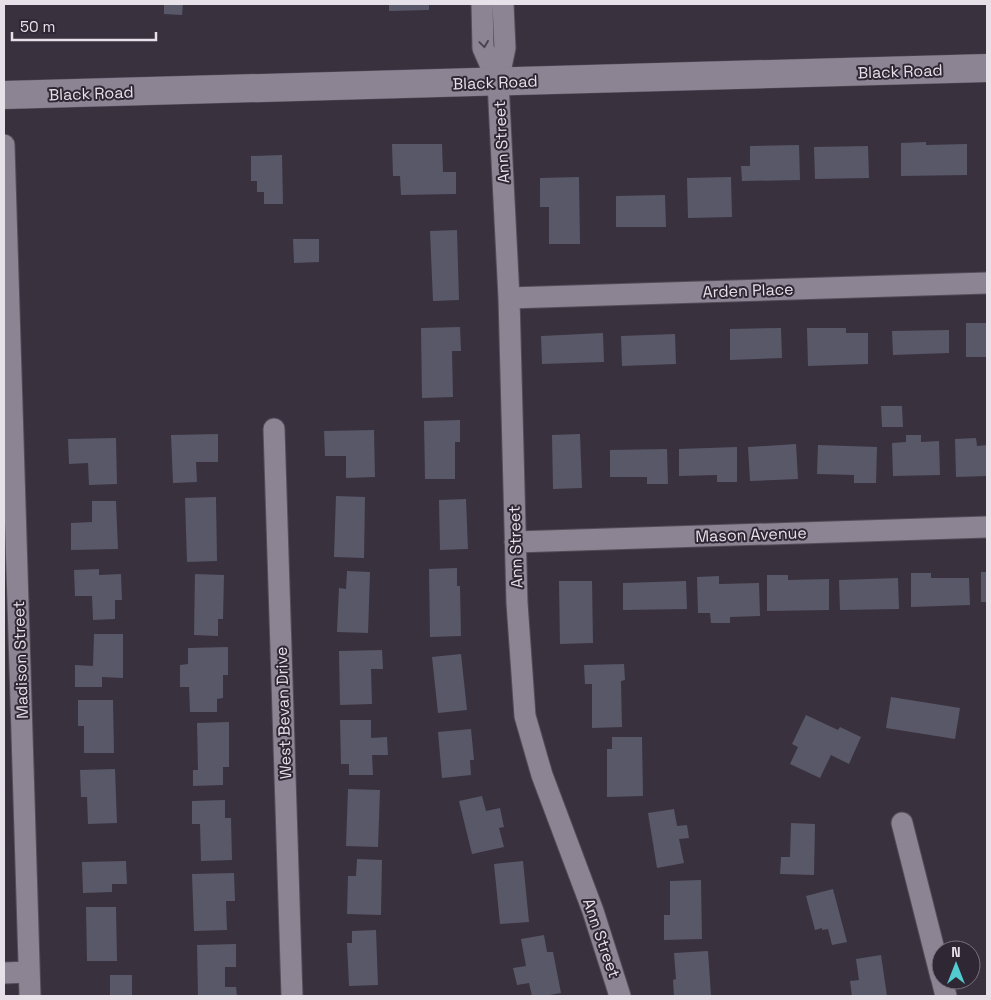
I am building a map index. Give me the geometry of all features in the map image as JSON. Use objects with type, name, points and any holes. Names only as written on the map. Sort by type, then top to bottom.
[{"type":"main road","name":"Black Road","points":[[4,95],[987,68]]},
{"type":"street","name":"Ann Street","points":[[482,4],[483,48],[498,82]]},
{"type":"street","name":"Ann Street","points":[[502,4],[505,48],[498,82],[509,298],[517,603],[525,716],[542,775],[593,911],[620,996]]},
{"type":"street","name":"Madison Street","points":[[4,145],[12,683],[30,996]]},
{"type":"street","name":"Arden Place","points":[[509,298],[987,283]]},
{"type":"street","name":"West Bevan Drive","points":[[274,429],[292,996]]},
{"type":"street","name":"Mason Avenue","points":[[515,542],[987,527]]},
{"type":"street","points":[[902,823],[931,940]]},
{"type":"street","points":[[4,973],[29,972]]},
{"type":"building","points":[[164,4],[183,4],[182,15],[164,14]]},
{"type":"building","points":[[389,4],[429,4],[429,10],[389,11]]},
{"type":"building","points":[[926,142],[926,145],[967,144],[967,175],[901,176],[901,143]]},
{"type":"building","points":[[392,144],[442,144],[443,172],[456,172],[456,194],[401,195],[400,176],[393,176]]},
{"type":"building","points":[[799,145],[800,180],[742,181],[741,166],[750,166],[750,146]]},
{"type":"building","points":[[868,146],[869,178],[815,179],[814,147]]},
{"type":"building","points":[[282,155],[283,204],[264,204],[264,192],[257,192],[257,181],[251,181],[251,156]]},
{"type":"building","points":[[579,177],[580,244],[549,244],[549,207],[540,207],[540,178]]},
{"type":"building","points":[[731,177],[732,217],[688,218],[687,178]]},
{"type":"building","points":[[665,195],[666,227],[616,227],[616,196]]},
{"type":"building","points":[[457,230],[459,300],[433,301],[430,231]]},
{"type":"building","points":[[293,239],[319,239],[319,262],[294,263]]},
{"type":"building","points":[[966,323],[987,323],[987,357],[966,357]]},
{"type":"building","points":[[460,327],[461,351],[452,351],[453,397],[422,398],[421,328]]},
{"type":"building","points":[[781,328],[782,358],[730,360],[730,329]]},
{"type":"building","points":[[807,328],[846,328],[846,333],[868,333],[868,364],[808,366]]},
{"type":"building","points":[[949,330],[949,353],[893,355],[892,331]]},
{"type":"building","points":[[603,333],[604,362],[542,364],[541,336]]},
{"type":"building","points":[[675,334],[676,364],[622,366],[621,336]]},
{"type":"building","points":[[881,406],[902,406],[903,427],[882,427]]},
{"type":"building","points":[[460,420],[460,442],[455,442],[455,479],[425,479],[424,421]]},
{"type":"building","points":[[374,430],[375,477],[346,478],[346,456],[325,456],[324,431]]},
{"type":"building","points":[[218,434],[218,462],[196,462],[197,482],[173,483],[171,435]]},
{"type":"building","points":[[580,434],[582,488],[553,489],[552,435]]},
{"type":"building","points":[[906,435],[921,435],[921,442],[939,441],[940,475],[893,476],[892,443],[906,442]]},
{"type":"building","points":[[116,438],[117,484],[89,485],[88,463],[69,464],[68,439]]},
{"type":"building","points":[[976,438],[977,446],[987,445],[987,476],[956,477],[955,439]]},
{"type":"building","points":[[796,444],[798,479],[750,481],[748,447]]},
{"type":"building","points":[[818,445],[877,447],[876,483],[854,483],[854,475],[817,474]]},
{"type":"building","points":[[737,447],[737,482],[717,482],[717,475],[679,476],[679,449]]},
{"type":"building","points":[[667,449],[668,484],[647,484],[647,477],[610,477],[610,450]]},
{"type":"building","points":[[336,496],[365,497],[364,558],[334,557]]},
{"type":"building","points":[[216,497],[217,561],[187,562],[185,498]]},
{"type":"building","points":[[466,499],[468,549],[440,550],[439,500]]},
{"type":"building","points":[[92,501],[116,501],[118,549],[71,550],[71,523],[92,522]]},
{"type":"building","points":[[457,568],[457,586],[460,586],[461,636],[430,637],[429,569]]},
{"type":"building","points":[[99,569],[99,575],[121,574],[122,600],[115,600],[115,619],[93,620],[92,596],[75,596],[74,570]]},
{"type":"building","points":[[347,571],[370,572],[368,633],[337,632],[339,588],[346,589]]},
{"type":"building","points":[[981,572],[987,572],[987,602],[981,602]]},
{"type":"building","points":[[911,573],[931,573],[931,578],[969,578],[970,605],[911,607]]},
{"type":"building","points":[[195,574],[224,575],[223,619],[218,619],[218,636],[194,635]]},
{"type":"building","points":[[767,575],[788,575],[788,580],[829,579],[829,610],[767,611]]},
{"type":"building","points":[[719,576],[719,584],[759,583],[760,616],[730,617],[730,623],[711,623],[710,613],[698,613],[697,577]]},
{"type":"building","points":[[898,578],[899,609],[840,610],[839,580]]},
{"type":"building","points":[[559,581],[592,581],[593,643],[560,644]]},
{"type":"building","points":[[686,581],[687,609],[623,610],[623,583]]},
{"type":"building","points":[[94,634],[123,634],[123,678],[102,677],[102,687],[75,687],[75,665],[93,666]]},
{"type":"building","points":[[228,647],[228,675],[223,675],[223,698],[217,699],[217,712],[190,712],[189,687],[180,687],[180,665],[188,664],[188,648]]},
{"type":"building","points":[[382,650],[383,669],[371,669],[372,704],[340,705],[339,651]]},
{"type":"building","points":[[461,654],[467,710],[438,713],[432,657]]},
{"type":"building","points":[[624,664],[625,680],[621,681],[622,727],[592,728],[592,684],[585,684],[584,665]]},
{"type":"building","points":[[891,697],[960,708],[955,739],[886,728]]},
{"type":"building","points":[[78,700],[113,700],[114,753],[84,753],[84,726],[78,726]]},
{"type":"building","points":[[806,715],[838,730],[840,727],[861,737],[849,764],[831,755],[820,778],[790,764],[798,747],[792,744]]},
{"type":"building","points":[[340,720],[371,720],[371,738],[387,737],[388,755],[372,755],[373,775],[349,775],[349,764],[341,764]]},
{"type":"building","points":[[229,722],[229,767],[223,767],[223,785],[193,786],[193,770],[198,770],[197,723]]},
{"type":"building","points":[[471,729],[474,760],[470,760],[471,775],[442,778],[438,732]]},
{"type":"building","points":[[612,737],[642,737],[643,796],[607,797],[607,749],[612,749]]},
{"type":"building","points":[[115,769],[117,823],[88,824],[87,797],[81,797],[80,770]]},
{"type":"building","points":[[348,789],[380,790],[378,847],[346,846]]},
{"type":"building","points":[[482,796],[486,811],[500,808],[504,827],[499,828],[504,847],[472,854],[459,801]]},
{"type":"building","points":[[225,800],[225,818],[231,818],[232,860],[201,861],[200,824],[192,824],[192,801]]},
{"type":"building","points":[[674,809],[677,826],[687,825],[689,838],[679,839],[684,863],[657,868],[648,813]]},
{"type":"building","points":[[791,823],[815,824],[814,875],[780,874],[781,857],[790,857]]},
{"type":"building","points":[[357,859],[382,860],[381,915],[347,914],[348,876],[356,876]]},
{"type":"building","points":[[126,861],[127,884],[112,884],[112,892],[83,893],[82,862]]},
{"type":"building","points":[[523,861],[529,922],[500,924],[494,864]]},
{"type":"building","points":[[234,873],[235,901],[226,901],[227,930],[194,931],[192,874]]},
{"type":"building","points":[[701,880],[702,939],[664,940],[664,915],[670,915],[670,881]]},
{"type":"building","points":[[833,889],[847,942],[832,945],[828,929],[815,930],[806,896]]},
{"type":"building","points":[[86,907],[116,907],[117,961],[87,961]]},
{"type":"building","points":[[376,930],[378,985],[349,986],[347,943],[352,943],[352,931]]},
{"type":"building","points":[[544,935],[547,952],[553,952],[561,993],[532,996],[529,983],[517,985],[513,968],[526,966],[521,939]]},
{"type":"building","points":[[236,944],[236,967],[225,967],[225,987],[236,987],[237,996],[198,996],[197,945]]},
{"type":"building","points":[[708,951],[711,996],[674,996],[673,980],[676,979],[674,953]]},
{"type":"building","points":[[881,955],[887,996],[852,996],[850,981],[859,980],[856,959]]},
{"type":"building","points":[[110,975],[132,975],[132,996],[110,996]]}]
